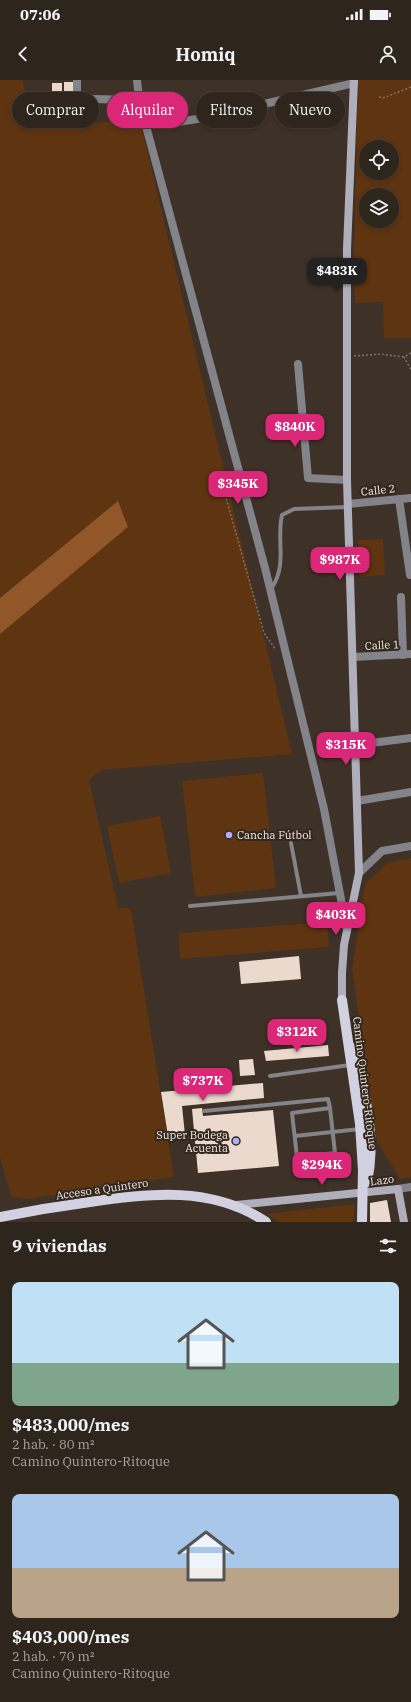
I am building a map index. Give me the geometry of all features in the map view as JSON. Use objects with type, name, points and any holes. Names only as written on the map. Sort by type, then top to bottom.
[{"type":"main road","name":"Camino Quintero-Ritoque","points":[[354,82],[347,249],[347,480],[359,873],[342,959],[342,1000],[360,1129],[363,1193],[362,1222]]},
{"type":"main road","name":"Camino Quintero-Ritoque","points":[[342,1000],[358,1065],[371,1144],[370,1168],[363,1193]]},
{"type":"main road","points":[[360,1129],[367,1133],[371,1144]]},
{"type":"main road","points":[[398,1189],[404,1222]]},
{"type":"main road","name":"Lazo","points":[[236,1205],[398,1189]]},
{"type":"main road","name":"Acceso a Quintero","points":[[3,1216],[151,1194],[186,1195],[236,1205],[266,1222]]},
{"type":"street","points":[[77,80],[77,92]]},
{"type":"street","points":[[137,80],[138,92]]},
{"type":"street","points":[[188,120],[257,110],[264,104],[354,82]]},
{"type":"street","points":[[147,128],[270,589],[324,809],[347,931]]},
{"type":"street","points":[[298,364],[308,478],[347,480]]},
{"type":"street","name":"Calle 2","points":[[348,506],[411,498]]},
{"type":"street","points":[[399,499],[410,576]]},
{"type":"street","points":[[401,597],[407,654]]},
{"type":"street","name":"Calle 1","points":[[353,657],[407,654]]},
{"type":"street","points":[[355,744],[411,738]]},
{"type":"street","points":[[357,801],[411,792]]},
{"type":"street","points":[[359,873],[382,851],[411,846]]},
{"type":"street","name":"Lazo","points":[[398,1189],[411,1187]]},
{"type":"lane","points":[[270,589],[278,577],[281,565],[280,525],[282,515],[294,509],[348,506]]},
{"type":"lane","points":[[291,843],[301,896]]},
{"type":"lane","points":[[190,906],[340,893]]},
{"type":"lane","points":[[270,1076],[351,1065]]},
{"type":"lane","points":[[204,1111],[328,1099],[330,1108],[336,1153],[297,1157],[292,1113],[330,1108]]},
{"type":"lane","points":[[295,1136],[360,1129]]},
{"type":"lane","points":[[1,1222],[3,1216]]},
{"type":"path","points":[[379,97],[382,98],[411,87]]},
{"type":"path","points":[[347,357],[381,354],[404,357],[411,353]]},
{"type":"path","points":[[404,357],[411,370]]},
{"type":"path","points":[[224,491],[264,633],[276,651]]},
{"type":"shaded area","points":[[0,80],[23,80],[25,92],[12,92],[12,128],[99,128],[99,122],[107,122],[107,128],[142,128],[292,754],[102,770],[89,780],[118,907],[131,909],[174,1177],[28,1199],[11,1196],[0,1157],[0,634],[128,527],[117,502],[0,598]]},
{"type":"shaded area","points":[[358,80],[411,80],[411,338],[384,338],[383,302],[355,303],[354,253]]},
{"type":"shaded area","points":[[118,501],[128,527],[0,634],[0,598]]},
{"type":"shaded area","points":[[383,539],[385,575],[360,577],[358,540]]},
{"type":"shaded area","name":"Cancha Fútbol","points":[[263,773],[276,888],[195,897],[182,781]]},
{"type":"shaded area","points":[[160,816],[171,873],[119,883],[107,826]]},
{"type":"shaded area","points":[[411,858],[411,1177],[400,1179],[377,1141],[352,970],[365,884],[387,863]]},
{"type":"shaded area","points":[[327,922],[329,947],[180,959],[178,933]]},
{"type":"shaded area","points":[[355,1204],[353,1222],[280,1222],[266,1214]]},
{"type":"building","points":[[64,82],[74,82],[73,92],[64,92]]},
{"type":"building","points":[[52,83],[62,83],[62,92],[52,92]]},
{"type":"building","points":[[299,956],[301,979],[241,984],[239,962]]},
{"type":"building","points":[[328,1045],[329,1056],[266,1061],[264,1051]]},
{"type":"building","points":[[253,1059],[255,1075],[240,1076],[239,1060]]},
{"type":"building","points":[[263,1083],[264,1098],[182,1106],[185,1135],[168,1136],[161,1092]]},
{"type":"building","name":"Super Bodega Acuenta","points":[[202,1108],[203,1116],[273,1110],[279,1166],[198,1173],[192,1109]]},
{"type":"building","points":[[387,1200],[391,1222],[370,1222],[370,1203]]},
{"type":"place","name":"Cancha Fútbol","points":[[229,835]]},
{"type":"place","name":"Super Bodega Acuenta","points":[[236,1141]]}]
